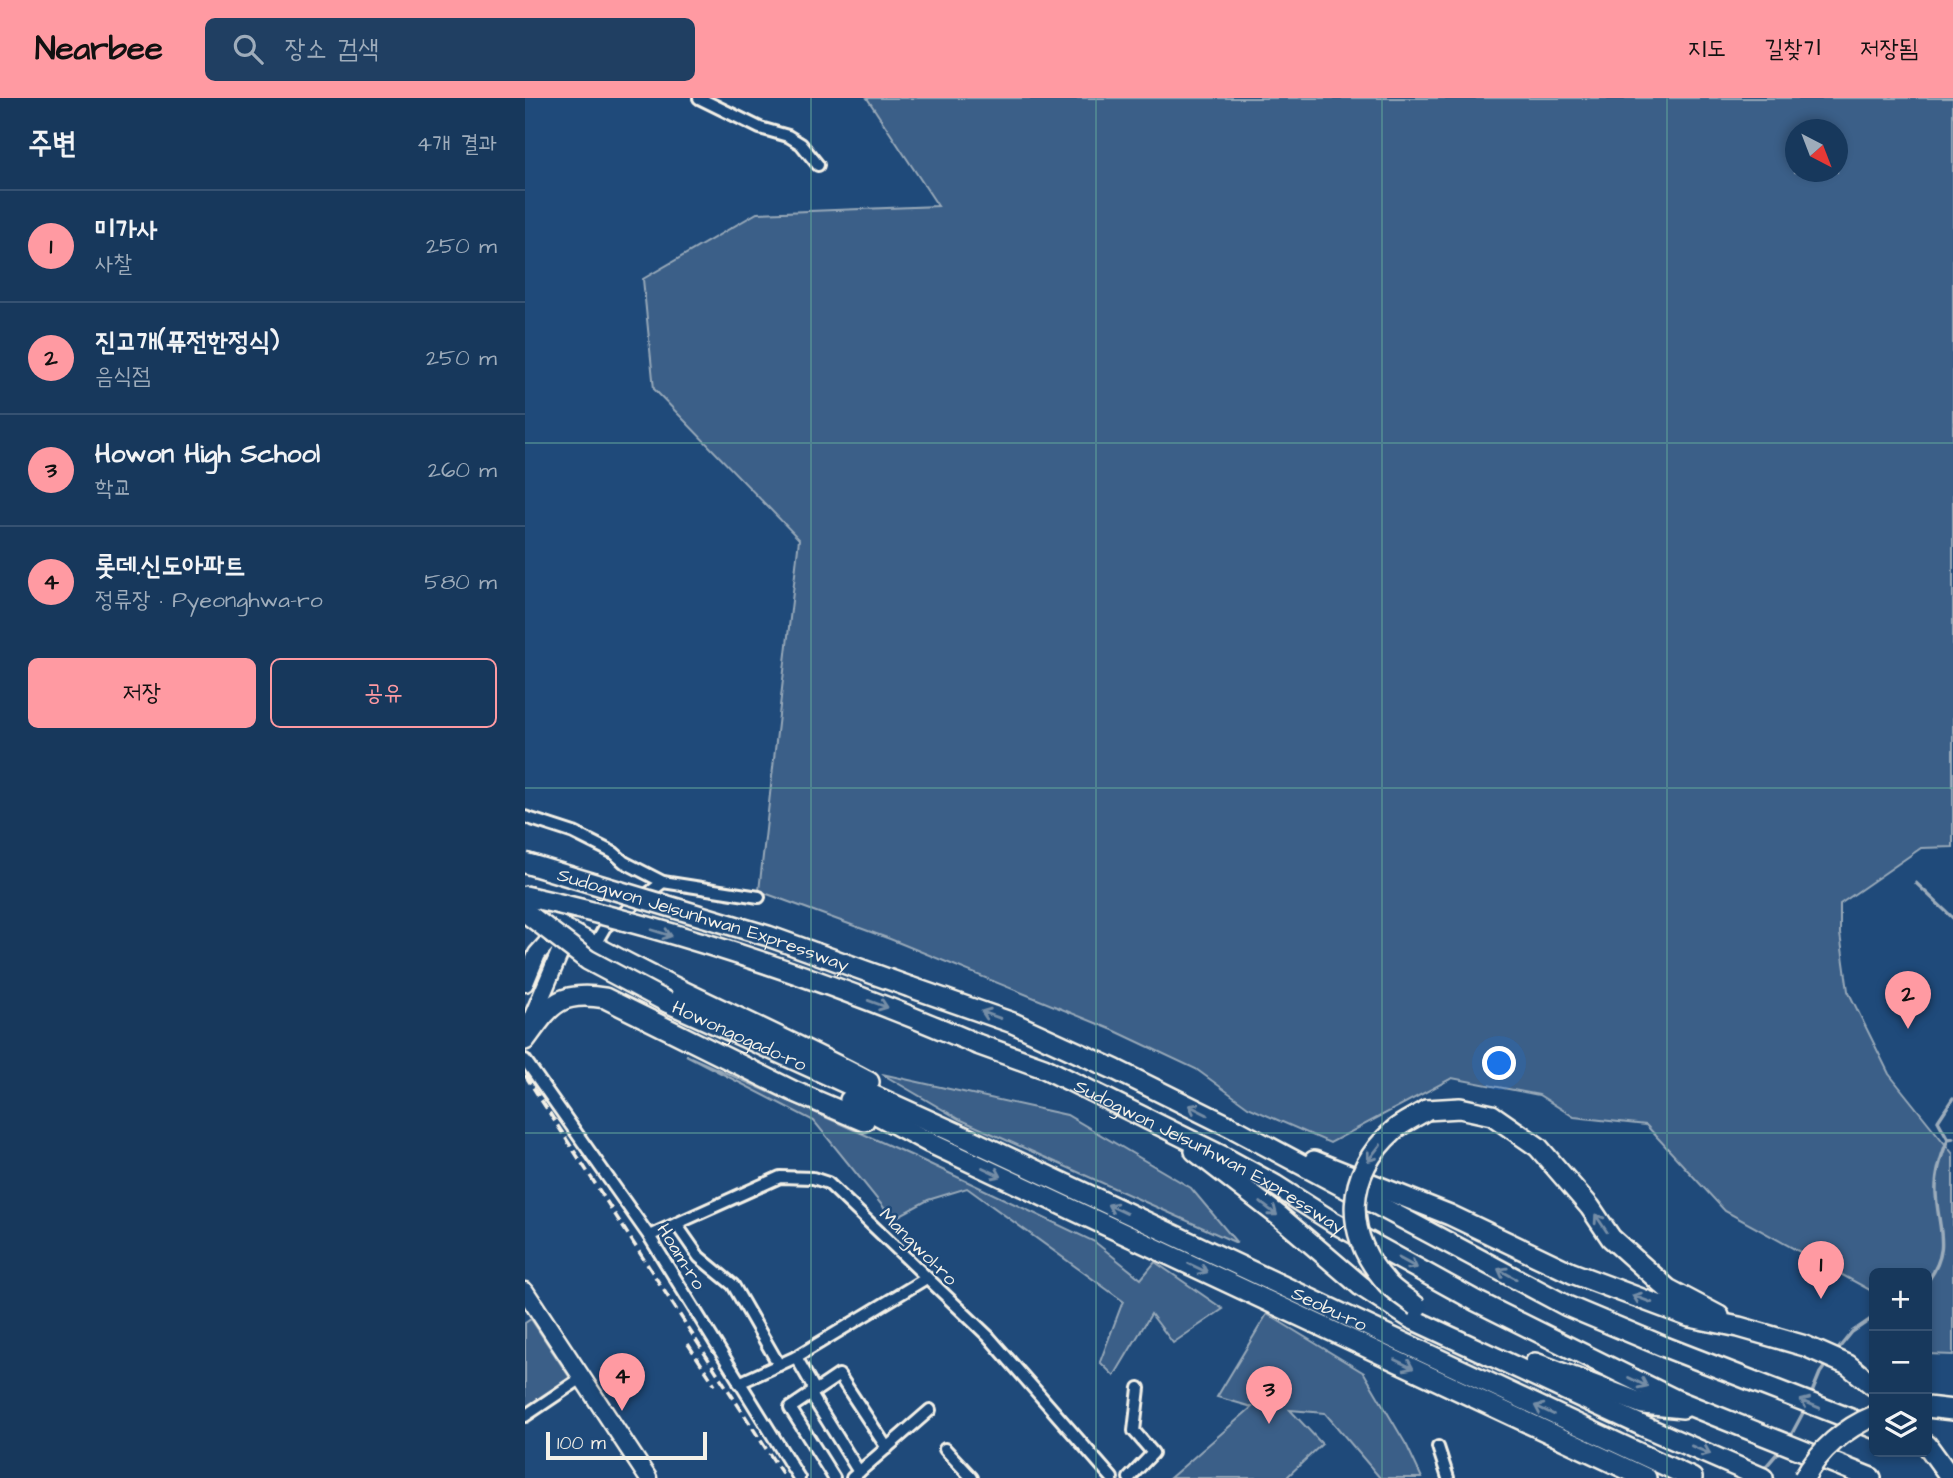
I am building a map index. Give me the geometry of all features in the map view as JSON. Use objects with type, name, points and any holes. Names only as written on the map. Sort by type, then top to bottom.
[{"type":"highway","name":"Sudogwon Je1sunhwan Expressway","points":[[525,863],[755,932],[1034,1032],[1235,1129],[1567,1306],[1869,1426]]},
{"type":"highway","name":"Sudogwon Je1sunhwan Expressway","points":[[525,894],[632,923],[751,960],[881,1005],[1044,1068],[1157,1122],[1275,1185],[1333,1222],[1555,1341],[1676,1400],[1871,1478]]},
{"type":"highway","name":"Howongogado-ro","points":[[525,912],[588,960],[664,1007],[867,1108],[930,1143]]},
{"type":"highway","points":[[561,928],[657,980],[822,1057],[967,1138]]},
{"type":"highway","name":"Howongogado-ro","points":[[525,930],[579,970],[967,1138]]},
{"type":"highway","points":[[605,998],[602,988],[611,969],[617,964],[628,964]]},
{"type":"highway","points":[[526,1033],[558,1000],[585,995],[605,998],[793,1091],[864,1121],[930,1143]]},
{"type":"highway","points":[[1707,1411],[1643,1404],[1534,1363],[1417,1307],[1388,1284],[1365,1252],[1357,1228],[1355,1201],[1359,1176],[1372,1154],[1395,1128],[1426,1111],[1460,1108],[1492,1115],[1538,1147],[1590,1207],[1611,1238],[1668,1289],[1708,1316],[1805,1346],[1848,1365],[1869,1382]]},
{"type":"highway","points":[[1157,1122],[1279,1216],[1361,1286],[1412,1319],[1593,1404],[1763,1478]]},
{"type":"highway","points":[[1235,1129],[1450,1215],[1572,1273],[1691,1317],[1708,1316]]},
{"type":"highway","name":"Seobu-ro","points":[[967,1138],[1552,1414],[1646,1478]]},
{"type":"highway","name":"Seobu-ro","points":[[930,1143],[1602,1446],[1692,1478]]},
{"type":"highway","points":[[1932,1408],[1953,1410]]},
{"type":"highway","points":[[1804,1478],[1831,1443],[1869,1418]]},
{"type":"highway","points":[[1932,1447],[1953,1454]]},
{"type":"highway","points":[[1932,1452],[1951,1478]]},
{"type":"main road","points":[[525,894],[561,928],[560,952],[526,1033]]},
{"type":"main road","points":[[525,983],[537,954],[561,928]]},
{"type":"main road","points":[[525,1003],[530,1005],[531,1012],[526,1033]]},
{"type":"main road","points":[[525,1291],[648,1478]]},
{"type":"street","points":[[699,98],[760,128],[788,136],[801,144],[818,165]]},
{"type":"street","points":[[525,817],[573,833],[663,882],[759,897]]},
{"type":"street","points":[[594,946],[605,928],[663,882]]},
{"type":"street","name":"Hoam-ro","points":[[525,1060],[649,1236],[799,1478]]},
{"type":"street","name":"Mangwol-ro","points":[[649,1236],[780,1177],[813,1178],[828,1183],[925,1279],[988,1336],[1110,1477]]},
{"type":"street","points":[[676,1224],[699,1257],[733,1285],[779,1365]]},
{"type":"street","points":[[739,1383],[796,1357],[925,1279]]},
{"type":"street","points":[[796,1357],[855,1475],[930,1410]]},
{"type":"street","points":[[834,1478],[790,1408],[839,1375],[887,1448]]},
{"type":"street","points":[[525,1416],[583,1377]]},
{"type":"street","points":[[1129,1478],[1153,1453],[1134,1431],[1139,1388]]},
{"type":"street","points":[[1438,1447],[1448,1478]]},
{"type":"street","points":[[945,1450],[972,1478]]},
{"type":"shaded area","points":[[867,98],[1953,98],[1953,847],[1921,848],[1840,904],[1840,934],[1848,991],[1889,1074],[1953,1154],[1953,1355],[1932,1354],[1932,1268],[1869,1268],[1869,1289],[1725,1211],[1646,1125],[1574,1117],[1539,1095],[1452,1078],[1330,1143],[1248,1107],[1196,1069],[1113,1030],[890,939],[759,891],[799,539],[654,389],[643,279],[757,213],[938,206]]},
{"type":"shaded area","points":[[686,1055],[915,1157],[1095,1242],[1141,1279],[1155,1262],[1223,1309],[1173,1343],[1151,1314],[1114,1376],[1100,1362],[1123,1301],[967,1188],[928,1200],[893,1219],[814,1121]]},
{"type":"shaded area","points":[[882,1074],[1067,1115],[1191,1188],[1237,1243],[959,1119]]},
{"type":"shaded area","points":[[1267,1314],[1364,1373],[1407,1446],[1422,1478],[1380,1478],[1325,1413],[1290,1410],[1322,1444],[1286,1478],[1170,1478],[1252,1407],[1217,1397]]},
{"type":"shaded area","points":[[531,1319],[570,1378],[525,1408],[525,1323]]},
{"type":"waterway","points":[[1916,883],[1953,918]]},
{"type":"waterway","points":[[1948,1139],[1938,1121],[1953,1098]]},
{"type":"waterway","points":[[1932,1274],[1939,1259],[1942,1239],[1936,1193],[1938,1172],[1948,1139],[1953,1138]]},
{"type":"waterway","points":[[1835,1353],[1852,1332],[1869,1320]]},
{"type":"waterway","points":[[1811,1395],[1828,1362]]},
{"type":"waterway","points":[[1789,1439],[1805,1409]]},
{"type":"waterway","points":[[1762,1471],[1782,1448]]},
{"type":"railway","points":[[525,1075],[785,1478]]},
{"type":"railway","points":[[688,1344],[715,1385]]},
{"type":"place","name":"진고개(퓨전한정식)","points":[[1908,1029]]},
{"type":"place","name":"미가사","points":[[1821,1299]]},
{"type":"place","name":"롯데.신도아파트","points":[[622,1411]]},
{"type":"place","name":"Howon High School","points":[[1269,1424]]}]
